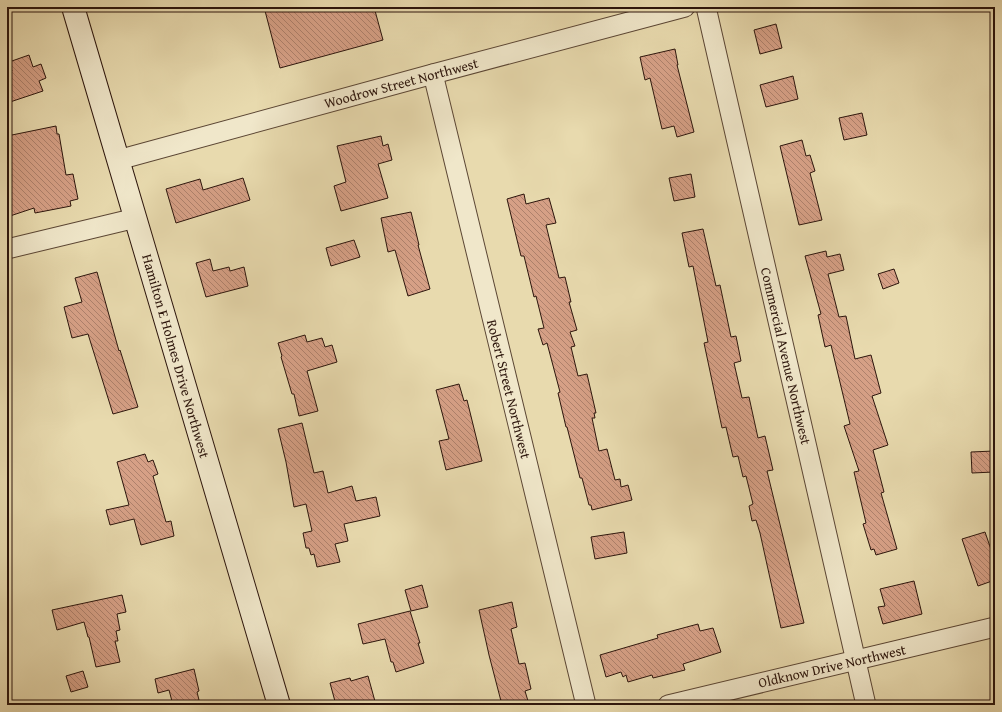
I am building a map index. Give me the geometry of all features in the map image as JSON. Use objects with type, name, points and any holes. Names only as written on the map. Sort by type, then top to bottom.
[{"type":"main road","name":"Hamilton E Holmes Drive Northwest","points":[[72,7],[136,218],[279,705]]},
{"type":"street","name":"Woodrow Street Northwest","points":[[118,160],[685,7]]},
{"type":"street","name":"Commercial Avenue Northwest","points":[[706,7],[866,705]]},
{"type":"street","name":"Robert Street Northwest","points":[[433,74],[586,705]]},
{"type":"street","points":[[7,249],[136,218]]},
{"type":"street","name":"Oldknow Drive Northwest","points":[[668,705],[995,627]]},
{"type":"building","points":[[264,7],[374,7],[383,40],[280,68]]},
{"type":"building","points":[[776,24],[782,48],[760,54],[754,30]]},
{"type":"building","points":[[675,49],[677,65],[694,132],[677,137],[674,126],[662,129],[650,78],[645,80],[640,57]]},
{"type":"building","points":[[29,55],[33,67],[41,64],[46,78],[39,81],[43,91],[7,103],[7,73],[12,71],[9,62]]},
{"type":"building","points":[[793,76],[798,99],[766,107],[760,85]]},
{"type":"building","points":[[862,113],[867,135],[844,140],[839,118]]},
{"type":"building","points":[[56,126],[57,134],[59,134],[66,175],[73,174],[78,199],[70,201],[71,206],[35,213],[34,208],[7,217],[7,136]]},
{"type":"building","points":[[381,136],[383,146],[388,144],[392,160],[378,164],[388,198],[341,211],[334,186],[346,182],[337,146]]},
{"type":"building","points":[[802,140],[806,156],[810,155],[815,171],[810,173],[822,220],[799,225],[780,146]]},
{"type":"building","points":[[691,174],[695,197],[674,201],[669,178]]},
{"type":"building","points":[[243,178],[250,200],[176,223],[166,189],[200,179],[203,190]]},
{"type":"building","points":[[524,194],[526,204],[549,198],[556,223],[546,225],[559,278],[565,277],[571,302],[569,302],[577,330],[570,332],[575,346],[571,347],[578,376],[587,374],[596,413],[594,413],[595,418],[592,418],[599,451],[607,449],[615,480],[620,479],[621,487],[628,485],[632,500],[592,510],[591,505],[589,505],[566,427],[558,393],[560,392],[547,343],[543,345],[538,329],[544,328],[536,296],[534,297],[524,256],[521,256],[507,199]]},
{"type":"building","points":[[411,212],[430,289],[408,296],[395,250],[388,252],[381,218]]},
{"type":"building","points":[[703,229],[716,286],[720,285],[731,337],[736,336],[741,361],[734,363],[742,398],[749,397],[758,438],[765,436],[773,470],[767,471],[804,623],[781,628],[760,533],[756,520],[752,521],[749,506],[753,504],[746,476],[743,477],[738,456],[733,457],[726,427],[722,428],[704,343],[708,342],[693,266],[689,267],[682,233]]},
{"type":"building","points":[[354,240],[360,257],[331,266],[326,248]]},
{"type":"building","points":[[826,251],[827,257],[840,254],[844,270],[828,274],[839,317],[846,316],[855,359],[871,355],[881,393],[872,396],[888,445],[873,450],[884,492],[881,493],[897,549],[876,555],[874,549],[871,550],[863,524],[866,523],[854,472],[859,471],[844,426],[850,424],[831,345],[825,347],[818,315],[821,314],[805,256]]},
{"type":"building","points":[[210,259],[213,271],[229,267],[230,271],[244,267],[248,286],[206,297],[196,263]]},
{"type":"building","points":[[894,269],[899,283],[883,289],[878,274]]},
{"type":"building","points":[[97,272],[119,351],[120,350],[138,407],[113,414],[88,334],[72,338],[64,307],[82,302],[75,278]]},
{"type":"building","points":[[305,335],[307,342],[322,338],[325,347],[332,345],[337,362],[307,371],[318,411],[299,416],[294,394],[292,394],[278,343]]},
{"type":"building","points":[[459,384],[464,401],[467,400],[482,461],[446,470],[439,441],[449,439],[436,390]]},
{"type":"building","points":[[302,423],[314,473],[323,471],[328,493],[352,486],[356,501],[376,497],[380,516],[344,524],[348,541],[335,544],[340,562],[317,567],[314,554],[311,555],[309,548],[306,548],[303,533],[312,531],[306,504],[294,507],[286,462],[278,429]]},
{"type":"building","points":[[994,451],[994,472],[972,473],[971,452]]},
{"type":"building","points":[[145,454],[148,462],[153,460],[158,474],[153,476],[166,522],[171,521],[174,536],[141,545],[134,519],[110,525],[106,510],[129,505],[117,462]]},
{"type":"building","points":[[624,532],[627,553],[595,559],[591,537]]},
{"type":"building","points":[[985,532],[995,561],[995,574],[991,576],[992,581],[978,586],[962,539]]},
{"type":"building","points":[[914,581],[922,614],[883,624],[878,607],[885,606],[880,589]]},
{"type":"building","points":[[422,585],[428,607],[411,611],[405,590]]},
{"type":"building","points":[[122,595],[126,612],[117,614],[120,630],[116,631],[118,641],[115,641],[120,662],[96,667],[84,622],[57,630],[52,610]]},
{"type":"building","points":[[512,602],[517,627],[511,629],[519,664],[525,663],[531,689],[525,691],[528,701],[512,705],[502,705],[479,610]]},
{"type":"building","points":[[410,611],[420,643],[418,643],[424,663],[396,672],[393,662],[391,662],[385,639],[363,644],[358,624]]},
{"type":"building","points":[[698,624],[700,631],[713,628],[721,652],[683,664],[685,670],[653,678],[652,675],[628,682],[626,675],[623,677],[621,672],[606,677],[600,655],[658,638],[657,635]]},
{"type":"building","points":[[194,669],[199,691],[197,692],[199,700],[180,705],[173,705],[169,690],[158,693],[155,679]]},
{"type":"building","points":[[83,671],[88,687],[71,692],[66,676]]},
{"type":"building","points":[[368,676],[376,705],[336,705],[330,683],[350,678],[351,681]]}]
